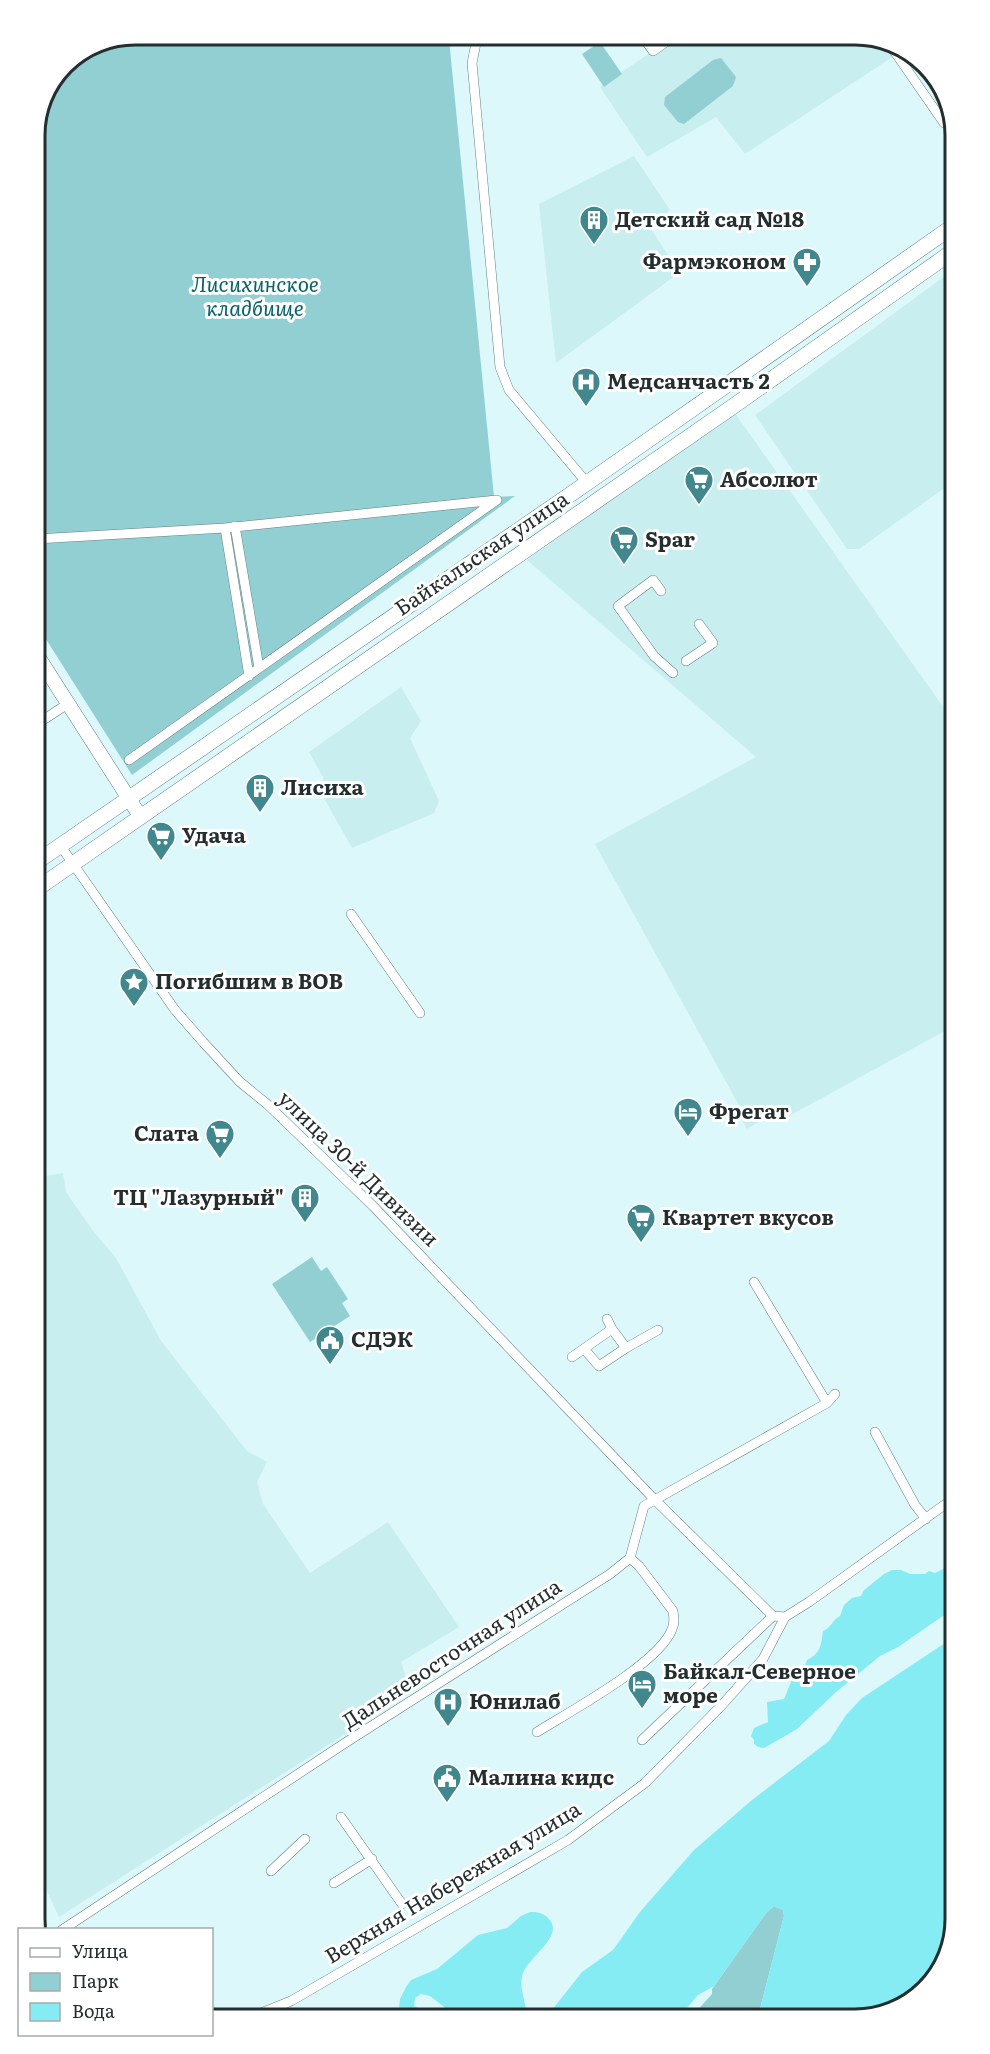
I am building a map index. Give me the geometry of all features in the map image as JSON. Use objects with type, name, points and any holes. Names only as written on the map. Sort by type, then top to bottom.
[{"type":"main road","name":"Байкальская улица","points":[[45,856],[587,483],[945,231]]},
{"type":"main road","name":"Байкальская улица","points":[[45,883],[945,257]]},
{"type":"main road","points":[[45,667],[140,816]]},
{"type":"street","points":[[476,45],[472,63],[500,368],[508,390],[587,483]]},
{"type":"street","points":[[648,45],[652,51],[661,45]]},
{"type":"street","points":[[898,56],[944,122]]},
{"type":"street","points":[[45,538],[225,528],[497,500],[129,760]]},
{"type":"street","points":[[235,526],[259,668]]},
{"type":"street","points":[[225,528],[249,676]]},
{"type":"street","points":[[661,591],[653,580],[618,606],[654,656],[673,673]]},
{"type":"street","points":[[686,661],[713,643],[699,624]]},
{"type":"street","points":[[45,719],[69,703]]},
{"type":"street","name":"улица 30-й Дивизии","points":[[60,845],[175,1010],[203,1042],[240,1082],[267,1104],[373,1206],[655,1500],[773,1616]]},
{"type":"street","points":[[351,914],[420,1013]]},
{"type":"street","points":[[754,1282],[827,1403]]},
{"type":"street","points":[[607,1319],[626,1348]]},
{"type":"street","points":[[572,1357],[612,1329]]},
{"type":"street","points":[[584,1349],[599,1366],[658,1330]]},
{"type":"street","points":[[537,1732],[595,1697],[655,1654],[672,1631],[673,1611],[639,1566],[630,1558],[644,1506],[827,1403],[835,1394]]},
{"type":"street","points":[[875,1432],[915,1505],[926,1520]]},
{"type":"street","points":[[642,1740],[773,1616],[785,1617],[945,1505]]},
{"type":"street","name":"Дальневосточная улица","points":[[64,1928],[345,1743],[610,1574],[630,1558]]},
{"type":"street","name":"Верхняя Набережная улица","points":[[271,2009],[291,2001],[568,1840],[645,1783],[722,1705],[763,1659],[785,1617]]},
{"type":"street","points":[[341,1817],[402,1904]]},
{"type":"street","points":[[271,1871],[305,1839]]},
{"type":"street","points":[[334,1883],[371,1859]]},
{"type":"shaded area","points":[[661,45],[861,45],[884,50],[894,56],[745,154],[716,117],[647,157],[600,87]]},
{"type":"shaded area","points":[[634,156],[670,210],[650,227],[679,273],[556,363],[539,204]]},
{"type":"shaded area","points":[[945,276],[945,488],[859,549],[847,549],[755,415]]},
{"type":"shaded area","points":[[734,412],[945,710],[945,1031],[789,1116],[784,1106],[747,1129],[741,1118],[741,1109],[595,844],[756,757],[527,560]]},
{"type":"shaded area","points":[[401,687],[421,721],[410,738],[439,801],[434,813],[352,848],[324,798],[323,777],[309,752]]},
{"type":"shaded area","points":[[63,1173],[66,1192],[93,1231],[116,1258],[161,1341],[247,1451],[267,1462],[257,1482],[263,1504],[310,1573],[388,1522],[459,1627],[401,1662],[411,1692],[59,1917],[45,1887],[45,1176]]},
{"type":"green space","name":"Лисихинское кладбище","points":[[135,45],[450,45],[494,497],[515,496],[132,775],[45,638],[45,129],[54,95],[76,67],[90,57],[117,47]]},
{"type":"green space","points":[[596,45],[602,45],[622,74],[604,87],[582,54]]},
{"type":"green space","points":[[721,58],[736,77],[733,86],[684,124],[678,122],[664,105],[665,97],[713,60]]},
{"type":"green space","points":[[312,1257],[321,1271],[327,1267],[348,1299],[342,1303],[350,1316],[310,1342],[272,1284]]},
{"type":"green space","points":[[774,1906],[783,1910],[784,1916],[760,2009],[698,2009],[712,1994],[712,1989],[766,1913]]},
{"type":"water","points":[[945,1568],[945,1615],[898,1647],[880,1656],[836,1692],[797,1729],[764,1748],[754,1744],[751,1736],[754,1728],[768,1722],[767,1702],[784,1699],[793,1677],[818,1651],[823,1631],[840,1616],[844,1605],[852,1598],[861,1596],[864,1590],[892,1570],[901,1570],[910,1574],[925,1574],[929,1571],[935,1573]]},
{"type":"water","points":[[945,1643],[945,1919],[938,1953],[923,1978],[900,1997],[873,2007],[760,2009],[784,1916],[783,1910],[774,1906],[766,1913],[714,1986],[698,1995],[686,2009],[553,2009],[582,1972],[613,1950],[640,1912],[694,1850],[752,1800],[829,1741],[846,1715],[862,1698]]},
{"type":"water","points":[[530,1912],[540,1913],[548,1918],[552,1925],[549,1940],[530,1962],[522,1977],[525,2009],[447,2009],[430,1996],[421,1994],[415,1998],[414,2006],[420,2009],[399,2009],[400,1999],[411,1980],[437,1969],[478,1935],[507,1928],[521,1916]]},
{"type":"place","name":"Детский сад №18","points":[[594,246]]},
{"type":"place","name":"Фармэконом","points":[[807,288]]},
{"type":"place","name":"Медсанчасть 2","points":[[586,408]]},
{"type":"place","name":"Абсолют","points":[[699,506]]},
{"type":"place","name":"Spar","points":[[624,566]]},
{"type":"place","name":"Лисиха","points":[[260,814]]},
{"type":"place","name":"Удача","points":[[161,862]]},
{"type":"place","name":"Погибшим в ВОВ","points":[[134,1008]]},
{"type":"place","name":"Фрегат","points":[[688,1138]]},
{"type":"place","name":"Слата","points":[[220,1160]]},
{"type":"place","name":"ТЦ \"Лазурный\"","points":[[305,1224]]},
{"type":"place","name":"Квартет вкусов","points":[[641,1244]]},
{"type":"place","name":"СДЭК","points":[[330,1366]]},
{"type":"place","name":"Байкал-Северное море","points":[[642,1710]]},
{"type":"place","name":"Юнилаб","points":[[448,1728]]},
{"type":"place","name":"Малина кидс","points":[[447,1804]]}]
